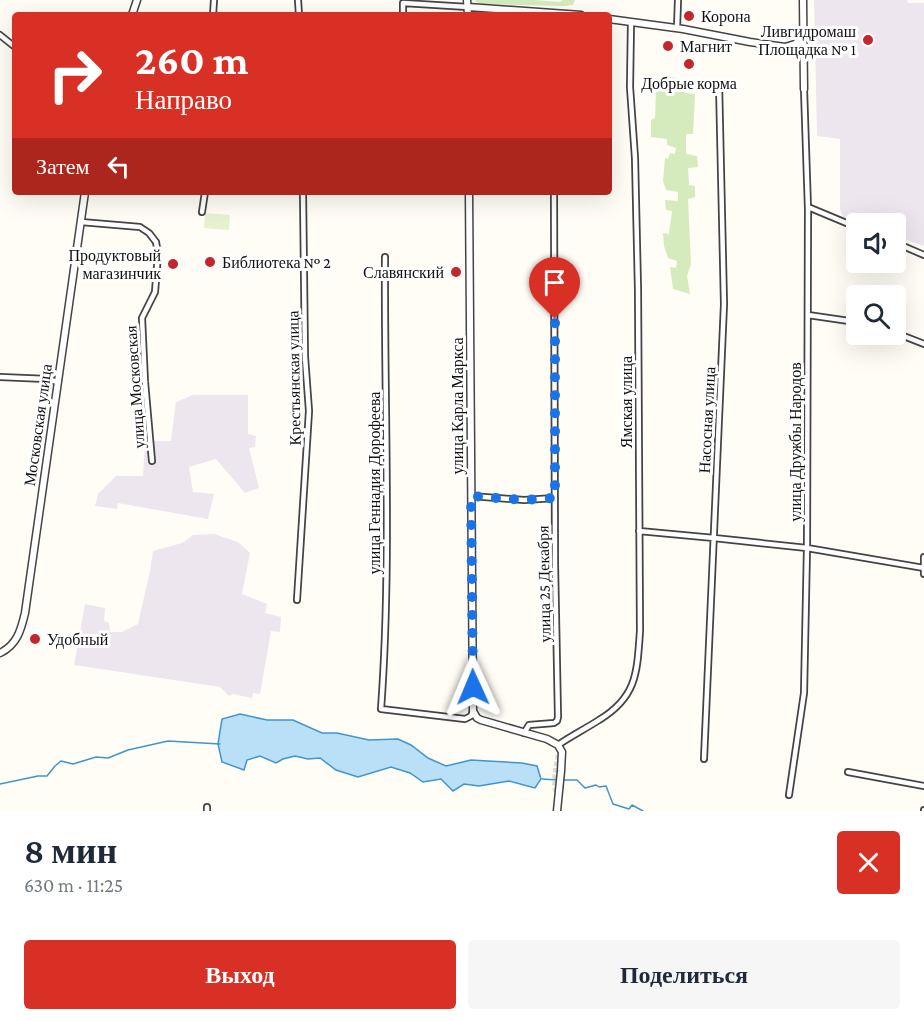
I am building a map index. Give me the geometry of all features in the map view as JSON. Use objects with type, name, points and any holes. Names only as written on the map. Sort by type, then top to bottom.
[{"type":"street","points":[[677,28],[678,0]]},
{"type":"street","points":[[803,0],[804,88]]},
{"type":"street","points":[[403,12],[403,3],[467,3],[552,12]]},
{"type":"street","points":[[612,19],[786,46],[799,50],[803,57]]},
{"type":"street","name":"Ямская улица","points":[[560,748],[572,735],[609,714],[630,692],[638,657],[640,631],[638,288],[635,158],[630,87],[631,22]]},
{"type":"street","points":[[0,35],[12,45]]},
{"type":"street","points":[[786,46],[795,44],[803,38]]},
{"type":"street","name":"Насосная улица","points":[[705,759],[724,304],[719,83]]},
{"type":"street","name":"улица Дружбы Народов","points":[[789,795],[804,693],[807,548],[808,207],[804,88]]},
{"type":"street","name":"Московская улица","points":[[0,653],[10,648],[22,626],[85,195]]},
{"type":"street","points":[[202,212],[205,195]]},
{"type":"street","name":"Крестьянская улица","points":[[297,600],[309,411],[305,357],[303,195]]},
{"type":"street","name":"улица Карла Маркса","points":[[470,195],[473,711]]},
{"type":"street","name":"улица 25 Декабря","points":[[524,733],[529,725],[557,721],[554,195]]},
{"type":"street","points":[[808,207],[846,223]]},
{"type":"street","name":"улица Московская","points":[[81,222],[140,227],[156,242],[158,254],[155,292],[142,318],[152,461]]},
{"type":"street","points":[[906,247],[924,255]]},
{"type":"street","name":"улица Геннадия Дорофеева","points":[[385,257],[387,521],[381,709],[465,719],[471,716],[473,711]]},
{"type":"street","points":[[808,315],[846,321]]},
{"type":"street","points":[[906,337],[924,344]]},
{"type":"street","points":[[0,377],[47,379],[58,382]]},
{"type":"street","points":[[471,496],[524,500],[555,498]]},
{"type":"street","points":[[639,531],[807,548],[924,568]]},
{"type":"street","points":[[924,557],[924,574]]},
{"type":"street","points":[[473,711],[480,720],[547,739],[560,748],[561,771],[557,808]]},
{"type":"street","points":[[848,772],[924,786]]},
{"type":"shaded area","points":[[814,0],[907,0],[908,3],[924,3],[924,246],[906,240],[906,213],[846,213],[846,218],[843,217],[840,209],[840,139],[817,136]]},
{"type":"shaded area","points":[[193,395],[248,395],[248,434],[256,436],[255,447],[249,448],[259,488],[245,493],[216,459],[189,467],[193,492],[214,494],[208,519],[118,503],[117,509],[95,506],[98,494],[116,476],[143,476],[145,441],[171,441],[176,402]]},
{"type":"shaded area","points":[[214,534],[238,542],[250,553],[242,594],[267,604],[265,613],[281,617],[280,632],[271,631],[260,694],[253,693],[252,698],[233,694],[229,696],[220,687],[74,665],[85,604],[105,608],[104,621],[109,623],[110,632],[122,632],[138,624],[153,551],[182,543],[193,535]]},
{"type":"green space","points":[[475,0],[560,2],[575,0],[573,5],[563,6],[482,4]]},
{"type":"green space","points":[[663,76],[685,79],[685,93],[695,94],[693,134],[686,134],[686,154],[697,156],[698,167],[688,168],[689,185],[695,186],[695,197],[688,199],[691,264],[687,276],[690,294],[673,289],[670,267],[676,268],[677,261],[668,258],[664,246],[663,233],[669,234],[672,211],[666,210],[665,200],[678,201],[678,192],[666,190],[663,181],[665,158],[668,159],[670,153],[675,154],[676,148],[667,145],[667,139],[651,137],[651,120],[655,118],[656,91],[661,91]]},
{"type":"green space","points":[[205,213],[230,215],[229,230],[204,228]]},
{"type":"water","points":[[240,714],[267,720],[293,720],[322,733],[337,733],[369,740],[398,739],[411,745],[428,758],[446,766],[471,760],[537,766],[541,779],[535,788],[509,781],[479,786],[464,784],[453,791],[441,779],[423,782],[410,773],[391,767],[358,777],[336,770],[320,758],[308,759],[295,756],[276,763],[260,756],[247,760],[244,770],[222,762],[218,744],[222,719]]},
{"type":"waterway","points":[[0,784],[47,776],[61,761],[73,764],[96,757],[108,758],[128,750],[168,741],[220,744]]},
{"type":"waterway","points":[[542,779],[558,780]]},
{"type":"waterway","points":[[563,780],[577,780],[585,788],[596,785],[606,786],[613,804],[629,809],[632,805],[643,811]]},
{"type":"tunnel","points":[[558,798],[555,780],[560,749]]},
{"type":"place","name":"Корона","points":[[689,16]]},
{"type":"place","name":"Ливгидромаш Площадка № 1","points":[[868,40]]},
{"type":"place","name":"Магнит","points":[[668,46]]},
{"type":"place","name":"Добрые корма","points":[[689,64]]},
{"type":"place","name":"Библиотека № 2","points":[[210,262]]},
{"type":"place","name":"Продуктовый магазинчик","points":[[173,264]]},
{"type":"place","name":"Славянский","points":[[456,272]]},
{"type":"place","name":"Удобный","points":[[35,639]]},
{"type":"route","points":[[473,687],[471,496],[524,500],[555,498],[555,319]]}]
